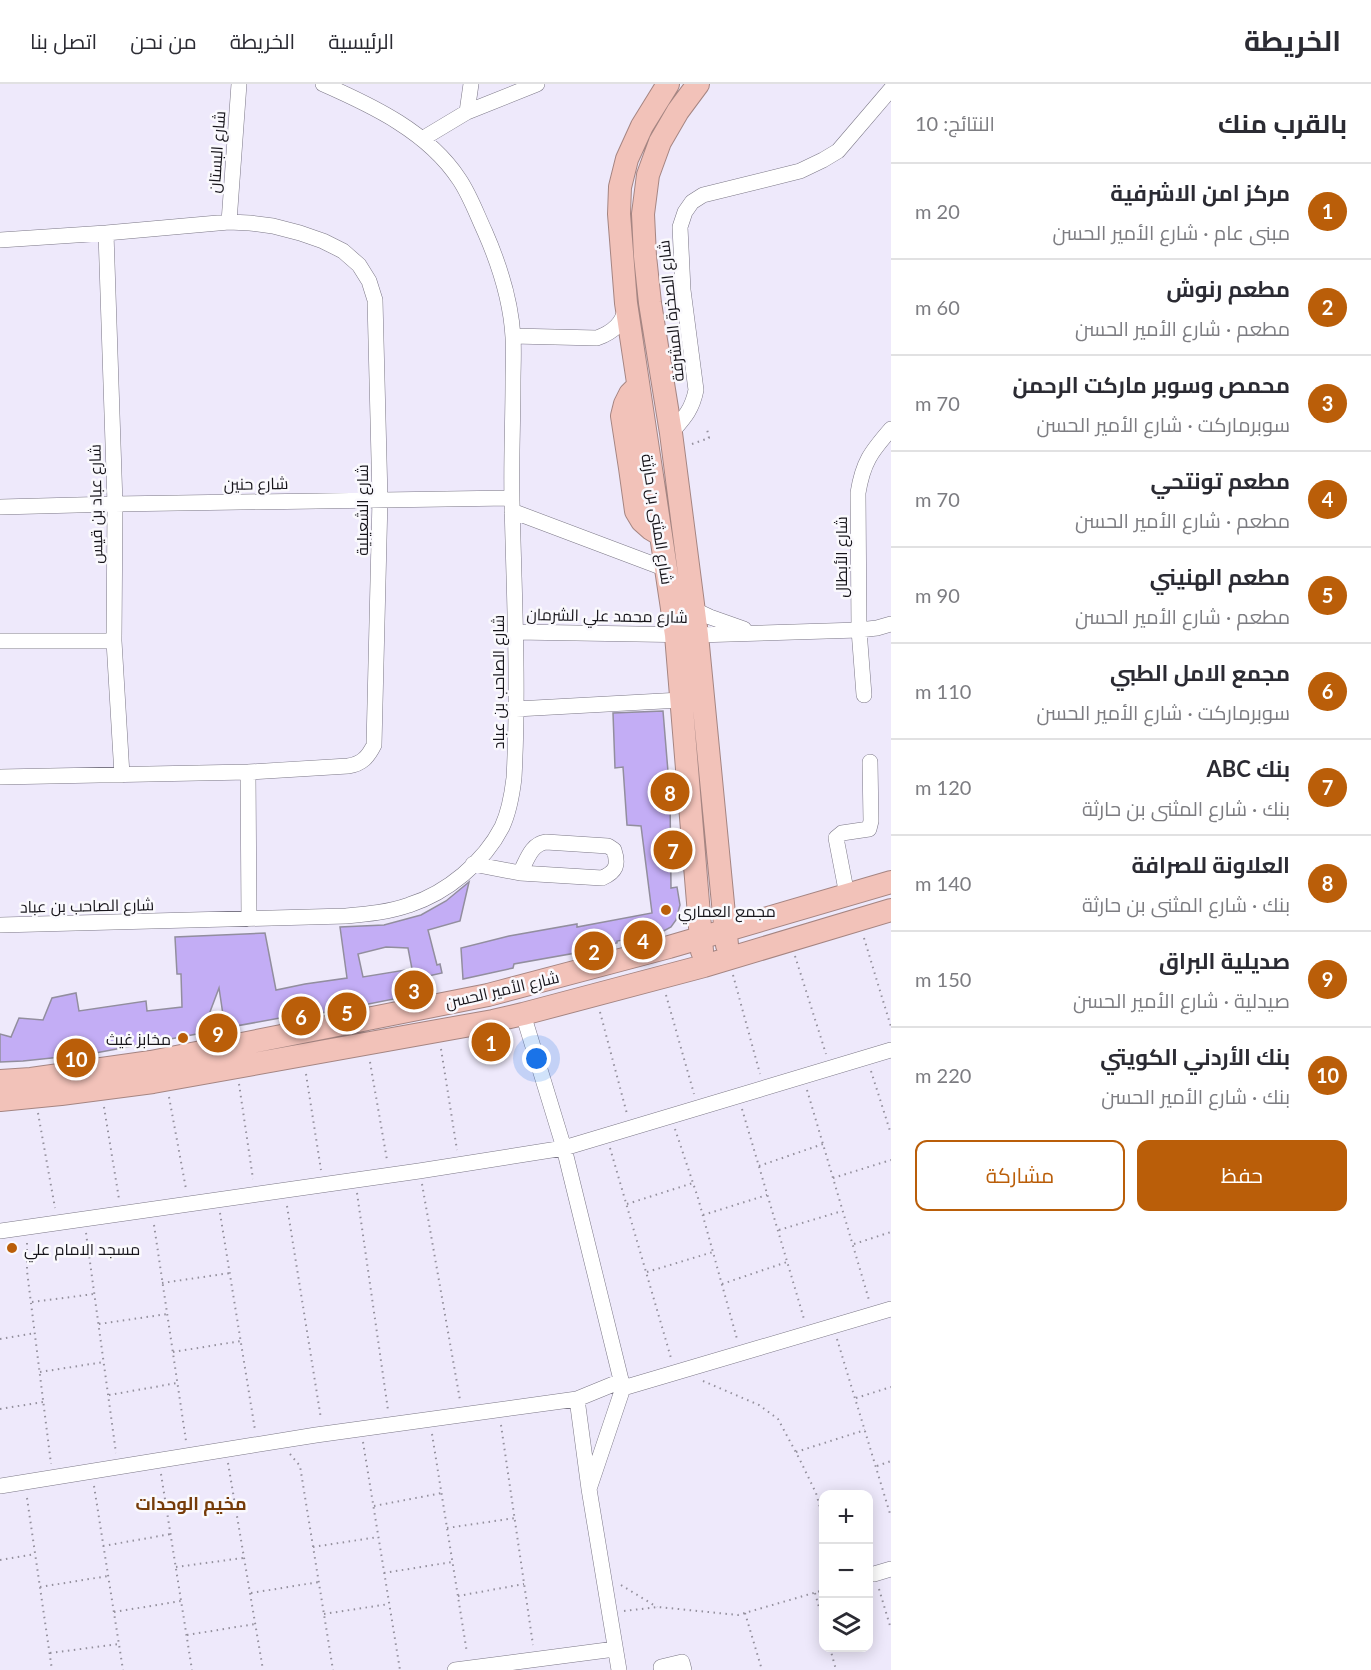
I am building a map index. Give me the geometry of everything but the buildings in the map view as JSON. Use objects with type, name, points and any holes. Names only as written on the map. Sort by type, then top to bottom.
[{"type":"highway","name":"شارع المثنى بن حارثة","points":[[668,84],[638,134],[627,159],[620,188],[619,214],[626,303],[638,386],[666,569],[687,635],[723,897],[729,958]]},
{"type":"highway","name":"شارع المثنى بن حارثة","points":[[698,84],[678,111],[660,142],[648,176],[643,214],[650,303],[671,433],[694,610],[687,635],[681,700],[704,966]]},
{"type":"highway","name":"شارع الأمير الحسن","points":[[0,1081],[31,1079],[151,1062],[488,995],[669,947],[891,882]]},
{"type":"highway","points":[[723,897],[738,910],[766,919]]},
{"type":"highway","points":[[669,947],[686,930],[698,902]]},
{"type":"highway","name":"شارع الأمير الحسن","points":[[0,1100],[166,1080],[493,1021],[704,966],[891,910]]},
{"type":"highway","points":[[488,995],[493,1021]]},
{"type":"street","name":"شارع البستان","points":[[229,222],[238,84]]},
{"type":"street","name":"شارع الصاحب بن عباد","points":[[0,925],[346,916],[388,910],[409,905],[437,892],[462,875],[485,853],[503,825],[514,778],[516,709],[512,504],[513,336],[506,292],[496,258],[469,196],[450,166],[422,139],[400,123],[371,106],[323,84]]},
{"type":"street","points":[[467,112],[471,84]]},
{"type":"street","points":[[422,139],[467,112],[537,84]]},
{"type":"street","name":"شارع الصخرة المشرفة","points":[[671,433],[688,413],[696,390],[683,290],[680,227],[692,202],[703,195],[800,171],[823,160],[838,151],[891,89]]},
{"type":"street","name":"شارع الشعيلية","points":[[0,240],[106,234],[229,222],[273,226],[323,241],[344,251],[369,281],[375,300],[380,499],[374,745],[358,765],[248,772],[0,777]]},
{"type":"street","name":"شارع عباد بن قيس","points":[[106,234],[115,504],[114,641],[122,775]]},
{"type":"street","points":[[513,336],[597,338],[609,334],[618,326],[624,315],[626,303]]},
{"type":"street","name":"شارع الأبطال","points":[[864,695],[859,630],[858,493],[865,463],[891,429]]},
{"type":"street","name":"شارع حنين","points":[[0,507],[380,499],[512,504]]},
{"type":"street","points":[[512,504],[666,569]]},
{"type":"street","points":[[694,610],[726,623],[759,632],[859,630],[891,624]]},
{"type":"street","name":"شارع محمد علي الشرمان","points":[[516,632],[687,635],[759,632]]},
{"type":"street","points":[[0,640],[114,641]]},
{"type":"street","points":[[516,709],[681,700]]},
{"type":"street","points":[[847,895],[836,838],[842,833],[869,829],[871,821],[870,762]]},
{"type":"street","points":[[248,772],[249,919]]},
{"type":"street","points":[[473,864],[520,873],[602,878],[611,874],[616,867],[617,858],[615,850],[608,846],[538,843],[520,873]]},
{"type":"street","points":[[523,1014],[564,1148],[622,1385],[589,1490]]},
{"type":"street","points":[[0,1232],[564,1148],[891,1050]]},
{"type":"street","points":[[0,1486],[323,1434],[577,1399],[622,1385],[678,1372],[891,1309]]},
{"type":"street","points":[[577,1399],[589,1490],[619,1670]]},
{"type":"street","points":[[874,1574],[891,1569]]},
{"type":"street","points":[[462,1669],[615,1649]]},
{"type":"street","points":[[662,1670],[661,1667],[682,1662],[684,1670]]},
{"type":"path","points":[[707,429],[708,438]]},
{"type":"path","points":[[858,920],[891,1028]]},
{"type":"path","points":[[790,940],[830,1068]]},
{"type":"path","points":[[729,958],[764,1088]]},
{"type":"path","points":[[661,977],[698,1108]]},
{"type":"path","points":[[596,995],[630,1128]]},
{"type":"path","points":[[438,1031],[459,1164]]},
{"type":"path","points":[[366,1044],[390,1175]]},
{"type":"path","points":[[304,1055],[323,1184]]},
{"type":"path","points":[[867,1057],[891,1134]]},
{"type":"path","points":[[237,1067],[255,1194]]},
{"type":"path","points":[[803,1077],[873,1314]]},
{"type":"path","points":[[166,1080],[189,1204]]},
{"type":"path","points":[[101,1089],[121,1214]]},
{"type":"path","points":[[35,1096],[58,1223]]},
{"type":"path","points":[[738,1096],[808,1333]]},
{"type":"path","points":[[671,1116],[703,1215],[741,1353]]},
{"type":"path","points":[[606,1135],[678,1372],[759,1405],[778,1419],[816,1493],[819,1504]]},
{"type":"path","points":[[759,1166],[823,1144]]},
{"type":"path","points":[[833,1178],[891,1160]]},
{"type":"path","points":[[419,1171],[463,1415]]},
{"type":"path","points":[[356,1180],[390,1425]]},
{"type":"path","points":[[626,1204],[693,1184]]},
{"type":"path","points":[[285,1190],[323,1434]]},
{"type":"path","points":[[703,1215],[767,1195]]},
{"type":"path","points":[[218,1199],[258,1445]]},
{"type":"path","points":[[152,1209],[188,1456]]},
{"type":"path","points":[[778,1230],[842,1211]]},
{"type":"path","points":[[84,1219],[118,1468]]},
{"type":"path","points":[[24,1228],[28,1249],[27,1271],[53,1478]]},
{"type":"path","points":[[852,1245],[891,1232]]},
{"type":"path","points":[[646,1272],[713,1252]]},
{"type":"path","points":[[722,1284],[788,1262]]},
{"type":"path","points":[[162,1283],[230,1273]]},
{"type":"path","points":[[31,1303],[94,1294]]},
{"type":"path","points":[[99,1324],[167,1314]]},
{"type":"path","points":[[834,1326],[891,1517]]},
{"type":"path","points":[[0,1339],[35,1333]]},
{"type":"path","points":[[173,1352],[241,1341]]},
{"type":"path","points":[[40,1372],[104,1362]]},
{"type":"path","points":[[108,1395],[177,1383]]},
{"type":"path","points":[[855,1398],[891,1387]]},
{"type":"path","points":[[0,1409],[43,1402]]},
{"type":"path","points":[[498,1410],[535,1659]]},
{"type":"path","points":[[430,1419],[458,1596],[462,1669]]},
{"type":"path","points":[[361,1429],[400,1670]]},
{"type":"path","points":[[796,1452],[865,1430]]},
{"type":"path","points":[[280,1441],[300,1467],[333,1670]]},
{"type":"path","points":[[225,1450],[263,1670]]},
{"type":"path","points":[[159,1461],[192,1670]]},
{"type":"path","points":[[876,1466],[891,1461]]},
{"type":"path","points":[[92,1472],[123,1670]]},
{"type":"path","points":[[25,1482],[52,1670]]},
{"type":"path","points":[[373,1506],[441,1493]]},
{"type":"path","points":[[447,1528],[514,1518]]},
{"type":"path","points":[[103,1546],[171,1534]]},
{"type":"path","points":[[313,1547],[378,1537]]},
{"type":"path","points":[[0,1560],[36,1554]]},
{"type":"path","points":[[176,1567],[243,1558]]},
{"type":"path","points":[[384,1573],[452,1562]]},
{"type":"path","points":[[603,1574],[658,1607]]},
{"type":"path","points":[[874,1574],[891,1629]]},
{"type":"path","points":[[40,1587],[108,1576]]},
{"type":"path","points":[[249,1593],[319,1582]]},
{"type":"path","points":[[458,1596],[524,1584]]},
{"type":"path","points":[[609,1612],[658,1607],[738,1615],[819,1591]]},
{"type":"path","points":[[814,1592],[819,1608]]},
{"type":"path","points":[[114,1612],[181,1601]]},
{"type":"path","points":[[324,1614],[389,1605]]},
{"type":"path","points":[[745,1613],[762,1670]]},
{"type":"path","points":[[187,1635],[255,1624]]},
{"type":"path","points":[[50,1653],[119,1644]]},
{"type":"path","points":[[831,1652],[836,1670]]},
{"type":"place","name":"العلاونة للصرافة","points":[[670,792]]},
{"type":"place","name":"بنك ABC","points":[[673,850]]},
{"type":"place","name":"مجمع العماري","points":[[666,910]]},
{"type":"place","name":"مطعم تونتحي","points":[[643,940]]},
{"type":"place","name":"مطعم رنوش","points":[[594,951]]},
{"type":"place","name":"محمص وسوبر ماركت الرحمن","points":[[414,990]]},
{"type":"place","name":"مطعم الهنيني","points":[[347,1012]]},
{"type":"place","name":"مجمع الامل الطبي","points":[[301,1016]]},
{"type":"place","name":"صديلية البراق","points":[[218,1033]]},
{"type":"place","name":"مخابز غيث","points":[[183,1038]]},
{"type":"place","name":"مركز امن الاشرفية","points":[[491,1042]]},
{"type":"place","name":"بنك الأردني الكويتي","points":[[76,1058]]},
{"type":"place","name":"مسجد الامام علي","points":[[12,1248]]},
{"type":"district","name":"مخيم الوحدات","points":[[191,1503]]}]
